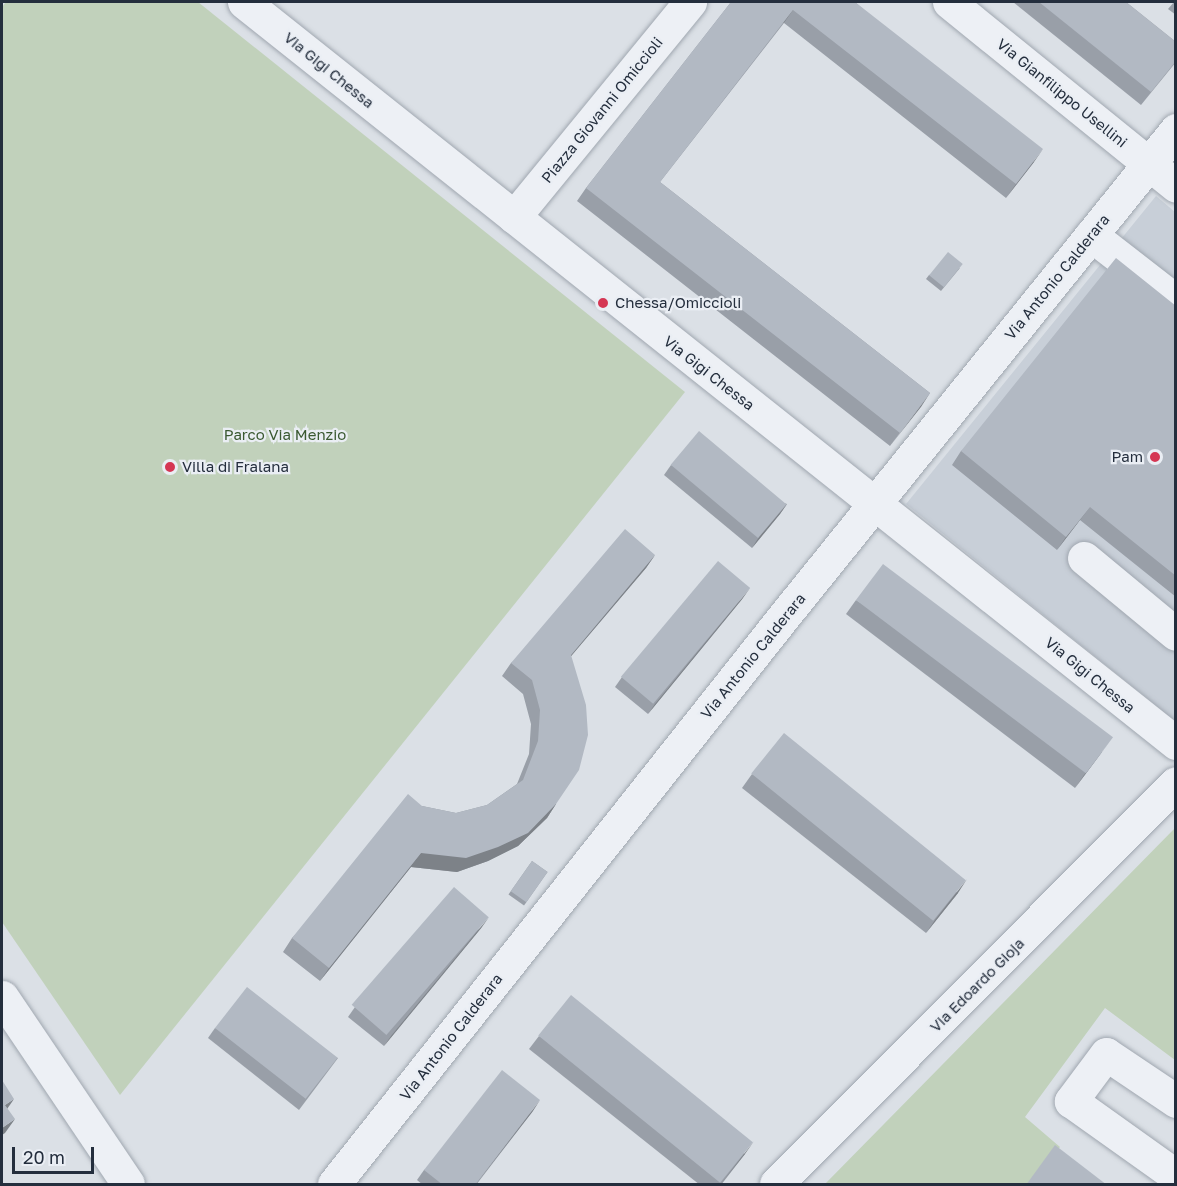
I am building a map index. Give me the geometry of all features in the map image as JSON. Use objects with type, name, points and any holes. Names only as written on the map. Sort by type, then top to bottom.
[{"type":"street","name":"Via Gigi Chessa","points":[[247,2],[514,218],[1176,743]]},
{"type":"street","name":"Piazza Giovanni Omiccioli","points":[[514,218],[690,2]]},
{"type":"street","name":"Via Gianfilippo Usellini","points":[[949,2],[1176,186]]},
{"type":"street","name":"Via Antonio Calderara","points":[[334,1185],[876,503],[1176,130]]},
{"type":"street","points":[[1091,235],[1176,300]]},
{"type":"street","points":[[1084,558],[1176,634]]},
{"type":"street","name":"Via Edoardo Gioja","points":[[777,1185],[1176,783]]},
{"type":"street","points":[[2,998],[128,1185]]},
{"type":"street","points":[[1176,1101],[1106,1054],[1071,1101],[1176,1176]]},
{"type":"shaded area","points":[[1156,196],[1175,212],[1175,721],[906,504]]},
{"type":"green space","name":"Parco Via Menzio","points":[[6,2],[198,2],[685,392],[120,1095],[2,922],[2,7]]},
{"type":"green space","points":[[1175,828],[1175,1060],[1105,1008],[1025,1117],[1060,1147],[1029,1184],[825,1184]]},
{"type":"building","points":[[731,2],[855,2],[1043,149],[1016,184],[793,10],[660,182],[930,393],[900,433],[586,188]]},
{"type":"building","points":[[1039,2],[1126,2],[1176,42],[1176,61],[1151,92]]},
{"type":"building","points":[[948,252],[963,264],[944,287],[929,275]]},
{"type":"building","points":[[1116,258],[1176,306],[1176,576],[1090,507],[1066,537],[961,451]]},
{"type":"building","points":[[699,431],[786,504],[758,538],[671,465]]},
{"type":"building","points":[[625,529],[655,555],[571,655],[586,705],[588,735],[579,770],[556,804],[528,833],[466,858],[421,853],[329,968],[292,938],[408,794],[422,806],[456,813],[487,805],[523,780],[538,741],[540,710],[532,680],[511,663]]},
{"type":"building","points":[[718,561],[750,588],[653,704],[621,677]]},
{"type":"building","points":[[883,564],[1113,737],[1086,773],[856,600]]},
{"type":"building","points":[[784,733],[966,880],[933,921],[751,773]]},
{"type":"building","points":[[532,861],[548,872],[526,902],[511,891]]},
{"type":"building","points":[[454,887],[489,917],[386,1035],[352,1005]]},
{"type":"building","points":[[247,987],[338,1058],[306,1099],[215,1028]]},
{"type":"building","points":[[571,995],[753,1142],[720,1183],[538,1035]]},
{"type":"building","points":[[502,1070],[540,1100],[475,1185],[443,1185],[424,1170]]},
{"type":"building","points":[[2,1080],[14,1099],[5,1105],[15,1119],[2,1128]]},
{"type":"building","points":[[1055,1145],[1107,1185],[1026,1185]]},
{"type":"place","name":"Chessa/Omiccioli","points":[[603,303]]},
{"type":"place","name":"Pam","points":[[1155,457]]},
{"type":"place","name":"Villa di Fralana","points":[[170,467]]}]
